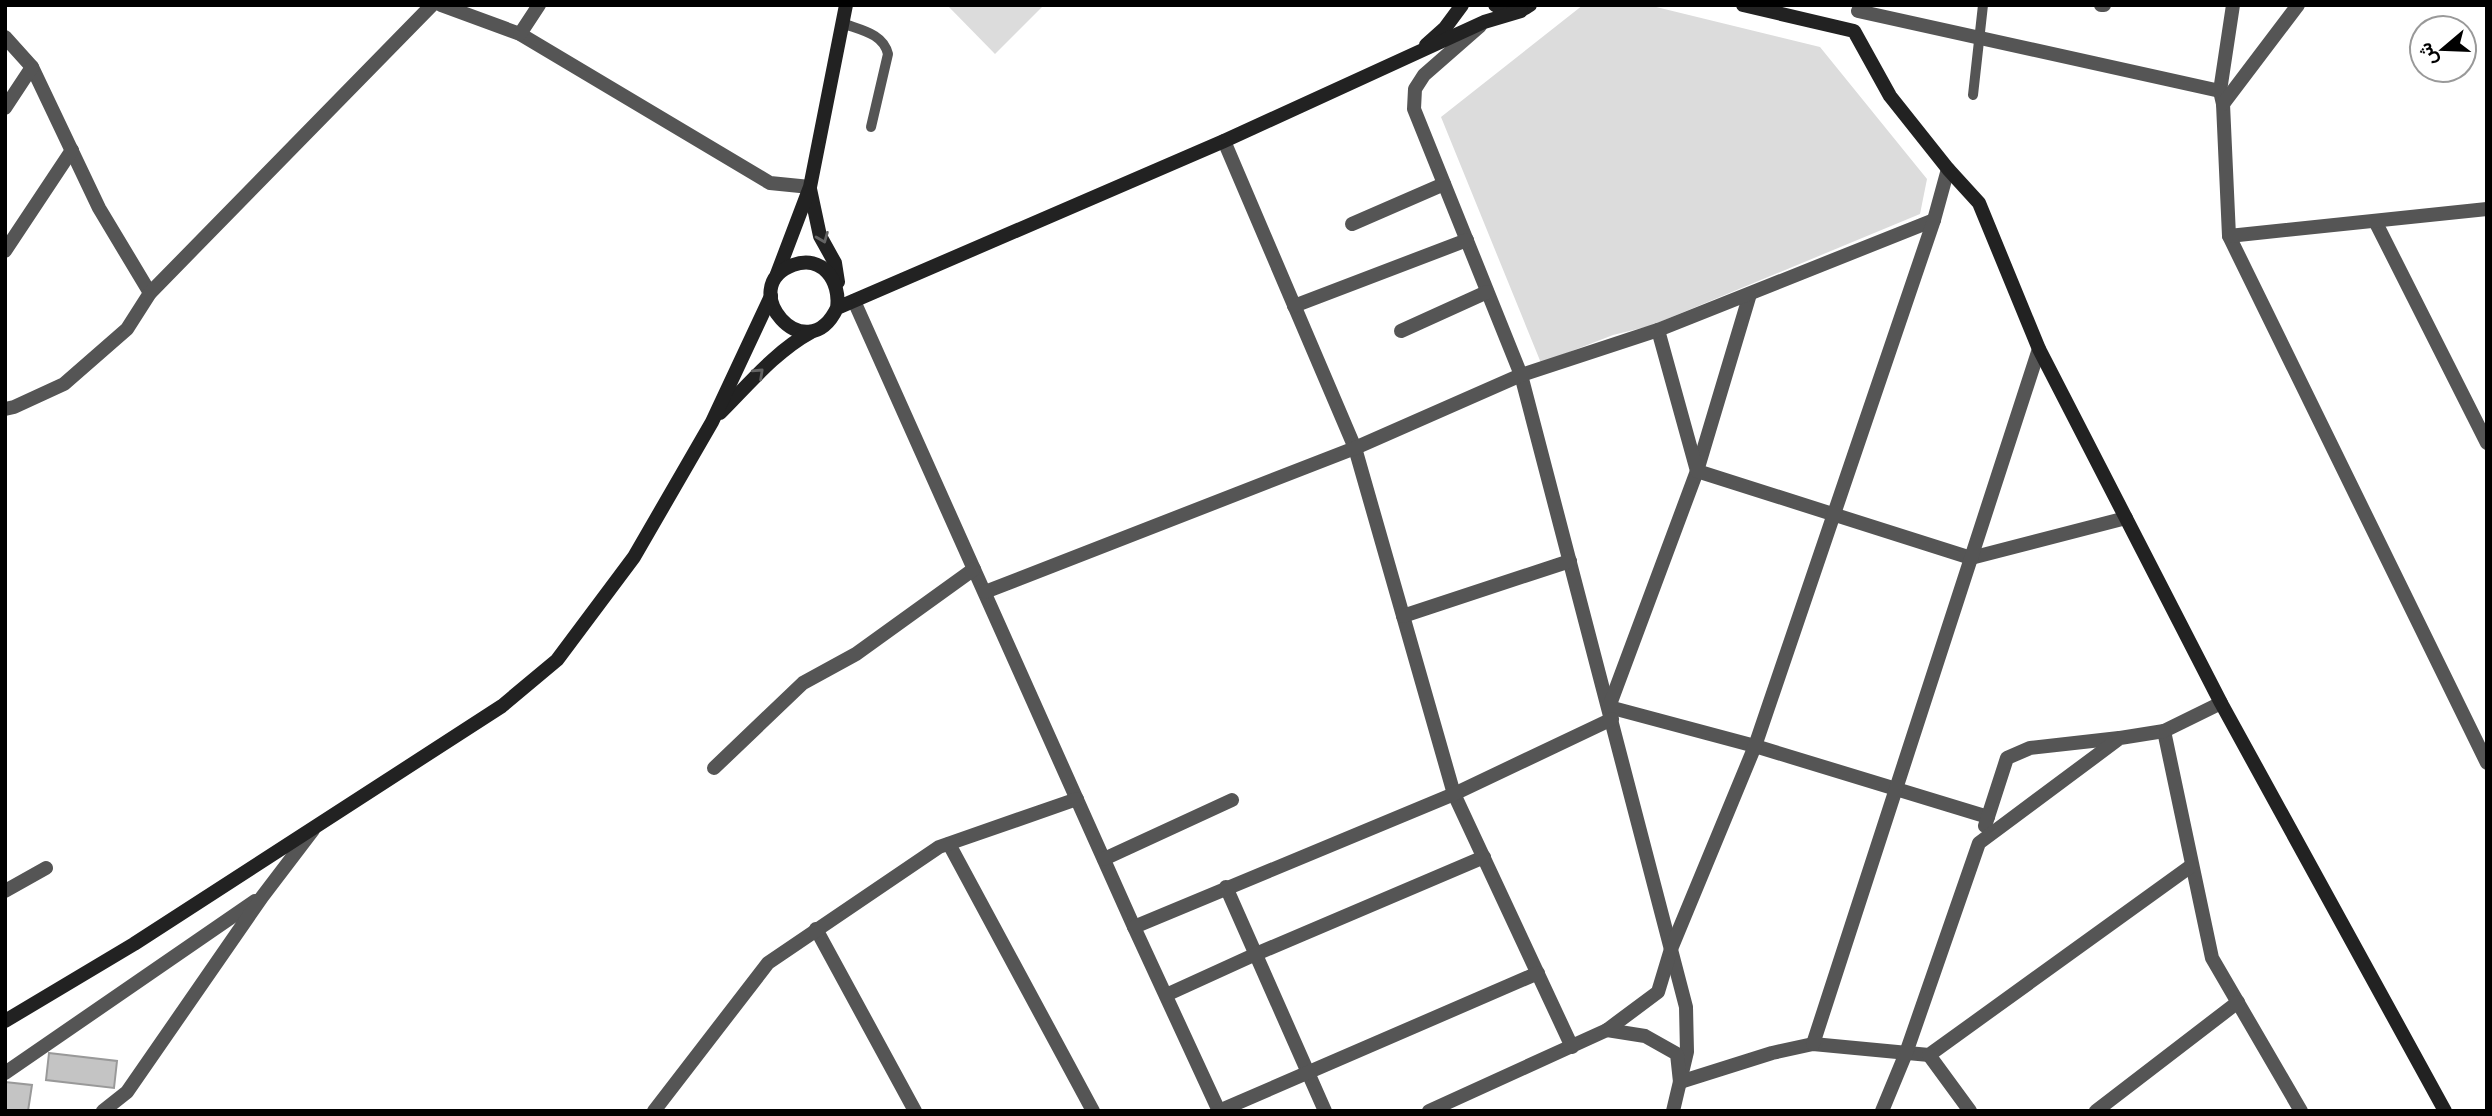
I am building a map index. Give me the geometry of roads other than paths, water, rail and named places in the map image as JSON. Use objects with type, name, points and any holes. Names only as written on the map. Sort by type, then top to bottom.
[{"type":"main road","points":[[5,1021],[134,944],[502,706],[557,660],[634,557],[712,422],[772,290],[810,187],[846,5]]},
{"type":"main road","points":[[1415,56],[1445,28],[1462,5]]},
{"type":"main road","points":[[1495,5],[1503,10],[1526,8]]},
{"type":"main road","points":[[1743,5],[1854,31],[1889,96],[1979,203],[2039,349],[2221,704],[2445,1111]]},
{"type":"main road","points":[[837,307],[1224,141],[1415,56],[1484,22],[1526,8]]},
{"type":"main road","points":[[712,422],[759,373],[799,338],[820,327],[833,316],[837,307],[839,282],[835,263],[820,236],[810,187]]},
{"type":"main road","points":[[820,327],[800,330],[782,322],[772,306],[772,290],[785,268],[805,262],[825,269],[837,286]]},
{"type":"street","points":[[5,409],[64,384],[127,329],[150,293],[432,5]]},
{"type":"street","points":[[441,5],[520,34],[770,183],[810,187]]},
{"type":"street","points":[[520,34],[539,5]]},
{"type":"street","points":[[2233,5],[2222,97],[2229,236],[2487,763]]},
{"type":"street","points":[[2222,97],[2298,5]]},
{"type":"street","points":[[1854,31],[1858,8],[2222,97]]},
{"type":"street","points":[[1484,22],[1424,75],[1415,89],[1414,110],[1521,376],[1610,713],[1686,1007],[1687,1052],[1673,1111]]},
{"type":"street","points":[[5,37],[32,67],[99,208],[150,293]]},
{"type":"street","points":[[5,108],[32,67]]},
{"type":"street","points":[[1224,141],[1355,448],[1454,794],[1572,1047]]},
{"type":"street","points":[[5,251],[72,150]]},
{"type":"street","points":[[1429,1111],[1606,1030],[1658,992],[1671,949],[1755,746],[1934,220],[1948,169]]},
{"type":"street","points":[[1352,224],[1444,184]]},
{"type":"street","points":[[2229,236],[2487,209]]},
{"type":"street","points":[[985,592],[1355,448],[1521,376],[1658,330],[1934,220]]},
{"type":"street","points":[[2375,221],[2487,443]]},
{"type":"street","points":[[1294,306],[1467,240]]},
{"type":"street","points":[[1401,331],[1487,292]]},
{"type":"street","points":[[1610,713],[1697,471],[1750,294]]},
{"type":"street","points":[[854,301],[1219,1111],[1538,973]]},
{"type":"street","points":[[1658,330],[1697,471]]},
{"type":"street","points":[[1813,1044],[2039,349]]},
{"type":"street","points":[[1697,471],[1971,558],[2126,518]]},
{"type":"street","points":[[1403,616],[1570,561]]},
{"type":"street","points":[[714,768],[803,683],[856,654],[974,569]]},
{"type":"street","points":[[1882,1111],[1906,1054],[2007,758],[2030,748],[2164,731],[2221,704]]},
{"type":"street","points":[[1134,927],[1454,794],[1610,713],[1755,746],[1988,817]]},
{"type":"street","points":[[2164,731],[2212,958],[2301,1111]]},
{"type":"street","points":[[1979,843],[2120,738]]},
{"type":"street","points":[[654,1111],[768,963],[939,846],[1077,799]]},
{"type":"street","points":[[1104,859],[1232,800]]},
{"type":"street","points":[[103,1111],[127,1092],[262,897],[316,826]]},
{"type":"street","points":[[949,844],[1093,1111]]},
{"type":"street","points":[[1166,995],[1484,857]]},
{"type":"street","points":[[1679,1082],[1772,1053],[1813,1044],[1929,1055],[2191,866]]},
{"type":"street","points":[[5,891],[46,868]]},
{"type":"street","points":[[1226,887],[1325,1111]]},
{"type":"street","points":[[5,1073],[262,897]]},
{"type":"street","points":[[816,929],[915,1111]]},
{"type":"street","points":[[2096,1111],[2238,1002]]},
{"type":"street","points":[[1606,1030],[1645,1036],[1677,1054],[1679,1082]]},
{"type":"street","points":[[1929,1055],[1970,1111]]},
{"type":"lane","points":[[1973,95],[1983,5]]},
{"type":"lane","points":[[842,23],[879,37],[886,44],[888,54],[871,127]]}]
